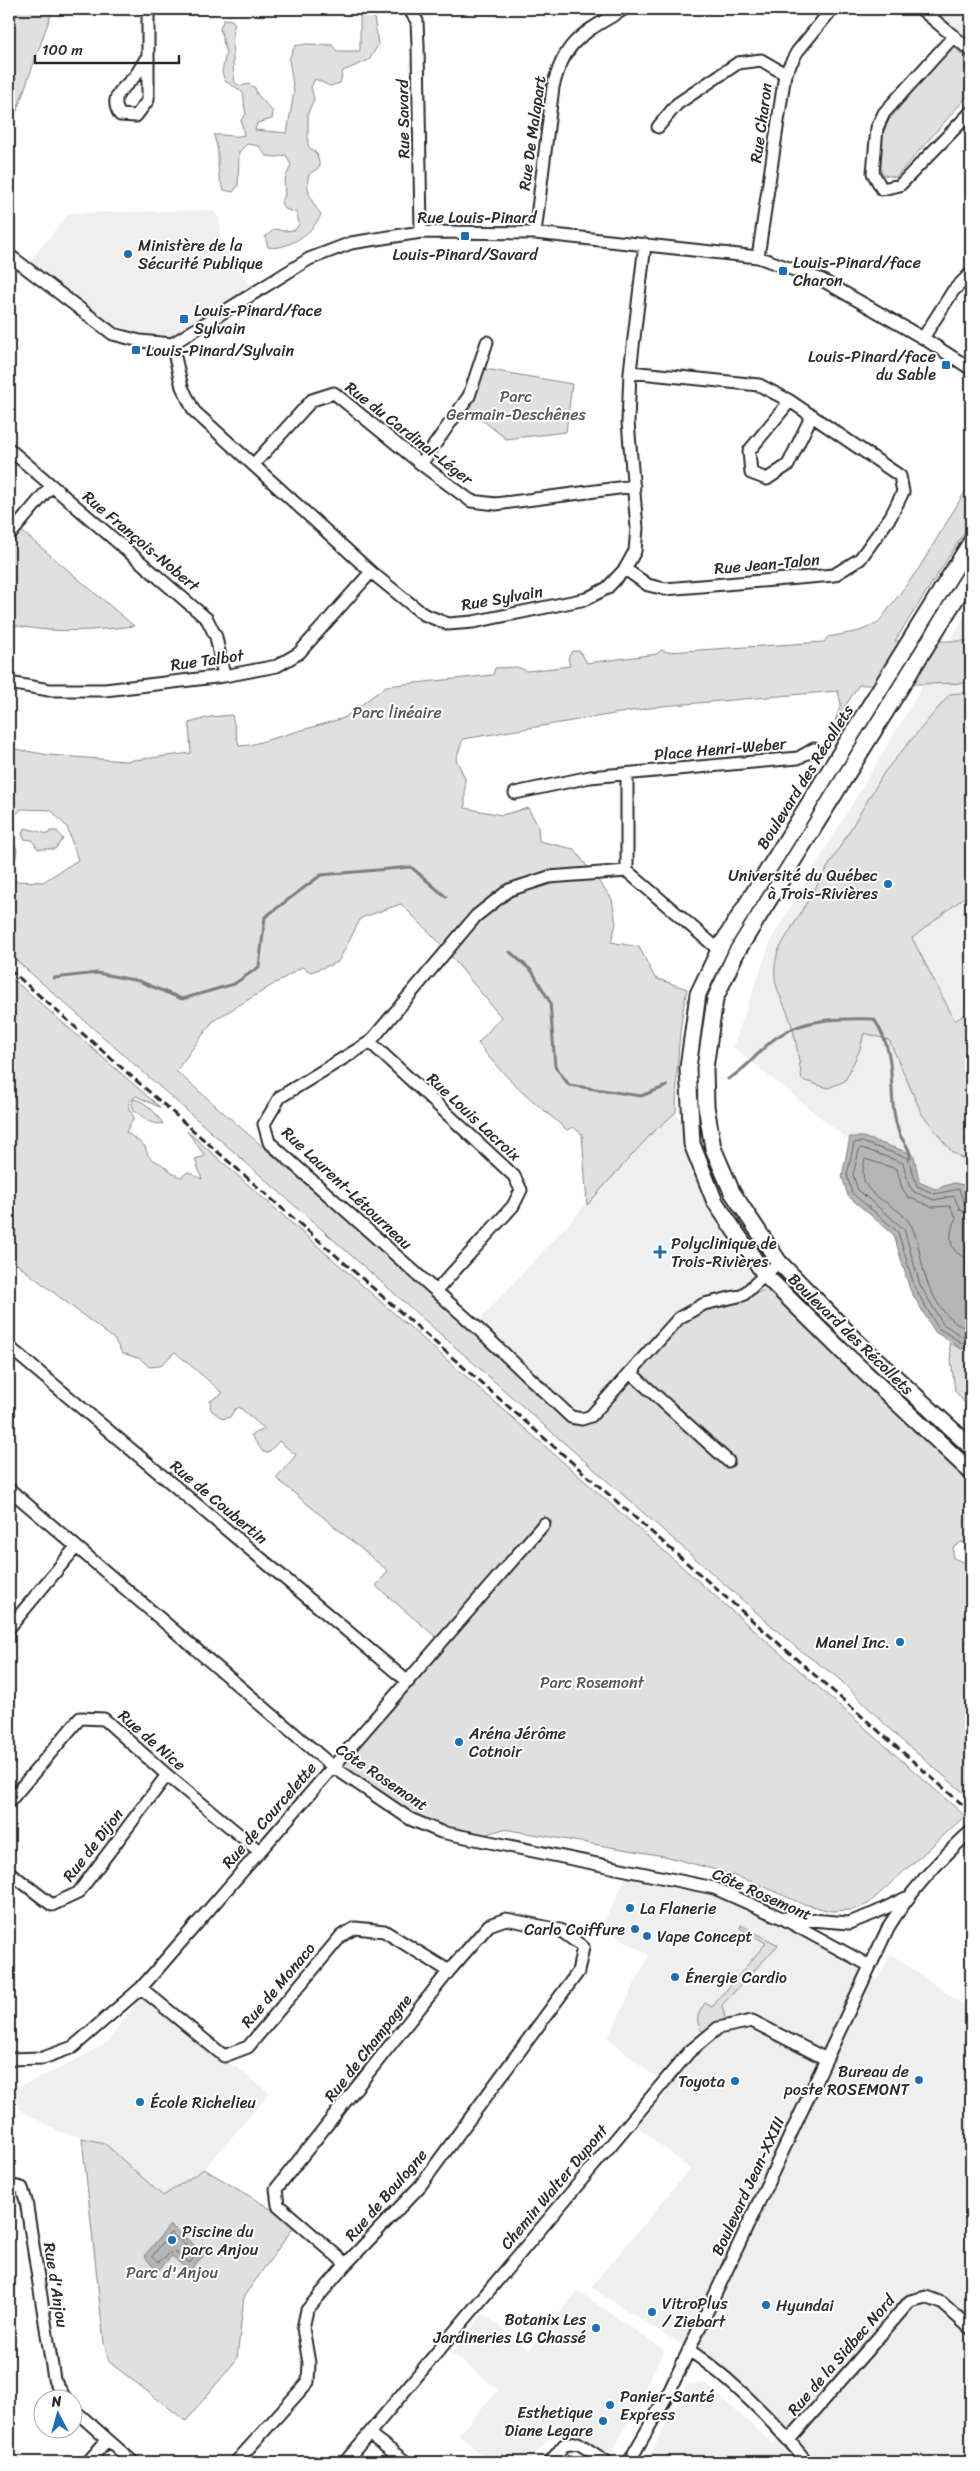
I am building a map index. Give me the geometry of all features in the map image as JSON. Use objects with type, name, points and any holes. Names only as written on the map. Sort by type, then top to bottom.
[{"type":"main road","name":"Boulevard des Récollets","points":[[971,542],[719,950],[698,994],[689,1058],[692,1144],[715,1202],[765,1275],[842,1351],[971,1472]]},
{"type":"main road","name":"Boulevard des Récollets","points":[[971,574],[736,953],[715,999],[705,1068],[706,1106],[714,1148],[732,1192],[779,1262],[854,1339],[971,1447]]},
{"type":"street","points":[[148,9],[148,56],[148,100],[136,116],[120,115],[116,109],[116,99],[120,88],[134,77],[148,56]]},
{"type":"street","name":"Rue Savard","points":[[409,9],[417,21],[421,232]]},
{"type":"street","name":"Rue De Malapart","points":[[535,233],[553,87],[558,67],[565,53],[577,38],[624,9]]},
{"type":"street","name":"Rue Charon","points":[[758,257],[785,74],[797,52],[832,9]]},
{"type":"street","points":[[921,9],[971,51]]},
{"type":"street","points":[[954,36],[884,112],[877,128],[873,173],[882,189],[900,185],[971,112]]},
{"type":"street","points":[[658,127],[677,104],[738,63],[761,60],[785,74]]},
{"type":"street","name":"Rue Louis-Pinard","points":[[172,344],[308,259],[351,242],[421,232],[535,233],[758,257],[822,280],[923,338],[971,369]]},
{"type":"street","name":"Rue Sylvain","points":[[172,344],[182,387],[194,411],[371,572],[423,614],[448,624],[473,622],[586,599],[607,588],[625,568],[635,551],[637,528],[628,422],[630,372],[645,244]]},
{"type":"street","points":[[9,255],[113,334],[140,341],[172,344]]},
{"type":"street","points":[[923,338],[953,291],[971,273]]},
{"type":"street","points":[[421,464],[469,396],[486,342]]},
{"type":"street","name":"Rue Jean-Talon","points":[[625,568],[648,585],[665,589],[834,575],[860,559],[891,516],[903,492],[900,476],[812,415],[759,385],[630,372]]},
{"type":"street","name":"Rue du Cardinal-Léger","points":[[253,465],[312,400],[334,393],[421,464],[471,501],[496,504],[634,486]]},
{"type":"street","points":[[790,401],[749,452],[751,473],[767,479],[788,464],[812,415]]},
{"type":"street","name":"Rue François-Nobert","points":[[9,449],[207,619],[216,637],[224,676]]},
{"type":"street","points":[[9,536],[51,486]]},
{"type":"street","name":"Rue Talbot","points":[[9,683],[49,690],[105,690],[224,676],[277,666],[299,654],[371,572]]},
{"type":"street","name":"Place Henri-Weber","points":[[515,793],[590,777],[798,758],[814,749]]},
{"type":"street","points":[[627,774],[627,871],[719,950]]},
{"type":"street","name":"Rue Laurent-Létourneau","points":[[627,871],[549,877],[509,890],[476,916],[370,1042],[280,1097],[264,1124],[269,1142],[436,1292],[571,1417],[582,1419],[591,1416],[680,1318],[704,1304],[743,1295],[765,1275]]},
{"type":"street","name":"Rue Louis Lacroix","points":[[370,1042],[514,1176],[521,1190],[513,1206],[436,1292]]},
{"type":"street","points":[[765,1275],[779,1262]]},
{"type":"street","name":"Rue de Coubertin","points":[[9,1347],[408,1682]]},
{"type":"street","points":[[631,1374],[728,1461]]},
{"type":"street","name":"Côte Rosemont","points":[[9,1490],[332,1766],[410,1819],[442,1832],[714,1888],[782,1918],[870,1966]]},
{"type":"street","name":"Rue de Courcelette","points":[[9,2059],[44,2058],[73,2047],[141,1988],[544,1524]]},
{"type":"street","points":[[9,1628],[76,1547]]},
{"type":"street","name":"Rue de Nice","points":[[9,1802],[80,1718],[104,1719],[167,1775],[259,1851]]},
{"type":"street","name":"Rue de Dijon","points":[[9,1872],[52,1905],[78,1893],[167,1775]]},
{"type":"street","name":"Boulevard Jean-XXIII","points":[[629,2462],[670,2390],[889,1926],[906,1898],[936,1864],[971,1831]]},
{"type":"street","points":[[782,1918],[849,1923],[906,1898]]},
{"type":"street","name":"Rue de Champagne","points":[[346,2264],[278,2205],[276,2189],[449,1971],[489,1925],[506,1919],[560,1930],[583,1947]]},
{"type":"street","name":"Rue de Monaco","points":[[141,1988],[224,2056],[248,2047],[341,1936],[355,1928],[384,1931],[449,1971]]},
{"type":"street","name":"Rue de Boulogne","points":[[236,2462],[308,2382],[309,2363],[302,2328],[306,2310],[346,2264],[420,2186],[578,1972],[583,1947]]},
{"type":"street","name":"Chemin Walter Dupont","points":[[345,2462],[689,2052],[718,2028],[752,2021],[826,2059]]},
{"type":"street","name":"Rue d'Anjou","points":[[9,2185],[22,2188],[26,2202],[54,2379],[59,2388]]},
{"type":"street","name":"Rue de la Sidbec Nord","points":[[789,2440],[910,2301],[926,2297],[942,2303],[971,2329]]},
{"type":"street","points":[[689,2350],[717,2369],[789,2440],[807,2462]]},
{"type":"street","points":[[82,2417],[133,2462]]},
{"type":"street","points":[[369,2434],[406,2462]]},
{"type":"street","points":[[88,2462],[107,2440]]},
{"type":"street","points":[[550,2462],[564,2445],[578,2443],[607,2462]]},
{"type":"shaded area","points":[[925,9],[971,9],[971,46]]},
{"type":"shaded area","points":[[212,210],[220,219],[220,242],[254,292],[172,344],[113,334],[25,267],[69,213]]},
{"type":"shaded area","name":"Université du Québec à Trois-Rivières","points":[[971,605],[971,1239],[733,1047],[771,940]]},
{"type":"shaded area","points":[[676,1112],[692,1142],[715,1202],[765,1275],[743,1295],[704,1304],[591,1416],[571,1417],[474,1326],[650,1135]]},
{"type":"shaded area","points":[[629,1872],[710,1892],[779,1925],[877,1979],[891,1954],[971,2010],[971,2462],[646,2462],[688,2384],[705,2383],[773,2444],[782,2433],[689,2350],[591,2287],[690,2169],[637,2126],[670,2089],[608,2038],[649,1955],[601,1927]]},
{"type":"shaded area","name":"École Richelieu","points":[[141,1995],[270,2093],[204,2169],[163,2197],[104,2143],[60,2132],[20,2110],[13,2089],[63,2067],[108,2042]]},
{"type":"shaded area","points":[[578,2291],[664,2350],[612,2453],[599,2448],[562,2424],[528,2462],[491,2462],[458,2435],[498,2390],[452,2353],[483,2313],[529,2350]]},
{"type":"shaded area","points":[[566,2452],[580,2462],[558,2462]]},
{"type":"green space","points":[[9,9],[53,9],[9,133]]},
{"type":"green space","points":[[360,9],[373,9],[378,45],[369,60],[343,71],[340,83],[330,86],[315,79],[311,87],[314,99],[308,113],[308,146],[317,154],[320,167],[309,174],[308,191],[314,205],[321,214],[313,227],[299,239],[283,246],[268,247],[265,237],[275,229],[284,231],[295,230],[299,224],[297,213],[285,209],[281,203],[285,195],[284,182],[291,165],[286,155],[277,157],[266,156],[259,146],[247,144],[239,152],[238,186],[233,192],[224,190],[219,177],[218,152],[214,135],[244,135],[241,120],[246,114],[242,92],[225,81],[222,72],[226,53],[220,28],[224,19],[232,20],[235,24],[233,62],[235,83],[241,86],[249,84],[255,88],[257,94],[273,112],[272,119],[257,123],[255,130],[287,133],[294,92],[289,59],[295,46],[306,44],[332,45],[337,51],[360,51]]},
{"type":"green space","points":[[952,45],[971,63],[971,92],[896,177],[884,175],[881,171],[881,138],[889,120]]},
{"type":"green space","name":"Parc Germain-Deschênes","points":[[479,368],[572,384],[566,432],[506,439],[464,405]]},
{"type":"green space","name":"Parc linéaire","points":[[971,482],[971,522],[895,641],[971,641],[971,683],[859,685],[835,721],[841,704],[838,691],[662,706],[463,739],[456,759],[465,778],[465,808],[502,815],[528,808],[538,826],[539,841],[574,849],[612,899],[616,924],[611,942],[639,947],[655,978],[687,989],[680,1035],[676,1112],[650,1135],[587,1205],[582,1134],[573,1127],[567,1130],[520,1089],[487,1055],[478,1043],[501,1017],[440,943],[401,904],[361,918],[338,962],[311,972],[302,967],[213,1021],[176,1071],[468,1326],[573,1425],[594,1422],[682,1321],[704,1308],[739,1303],[769,1287],[971,1485],[971,1545],[961,1542],[953,1548],[953,1558],[971,1565],[971,1633],[965,1645],[971,1652],[971,1799],[899,1738],[837,1677],[798,1649],[9,954],[9,881],[43,882],[78,860],[67,827],[51,810],[22,809],[9,820],[9,748],[49,755],[126,761],[191,753],[189,723],[210,717],[232,715],[239,746],[250,745],[344,718],[386,686],[493,675],[495,668],[517,667],[527,671],[570,666],[568,658],[572,651],[580,651],[587,663],[657,654],[661,650],[668,652],[824,642],[828,637],[860,631],[878,623],[919,568]]},
{"type":"green space","points":[[18,528],[134,626],[71,631],[9,624],[9,538]]},
{"type":"green space","name":"Université du Québec à Trois-Rivières","points":[[971,692],[971,892],[912,938],[955,1021],[971,1010],[971,1164],[952,1152],[922,1114],[889,1040],[864,1033],[860,1049],[845,1081],[828,1088],[802,1080],[794,1033],[776,983],[775,964],[778,951],[885,771],[950,694]]},
{"type":"green space","points":[[25,828],[48,834],[50,831],[57,831],[63,839],[55,849],[38,849],[32,840],[24,839],[22,833]]},
{"type":"green space","points":[[12,844],[17,848],[16,858],[9,863],[9,847]]},
{"type":"green space","name":"Parc Rosemont","points":[[9,976],[161,1108],[136,1096],[129,1102],[129,1109],[134,1117],[126,1132],[145,1146],[150,1158],[178,1176],[181,1177],[188,1172],[202,1179],[195,1159],[205,1156],[187,1131],[965,1816],[868,1904],[852,1910],[831,1911],[800,1903],[758,1884],[716,1870],[664,1856],[503,1829],[479,1837],[412,1818],[330,1764],[437,1638],[376,1586],[388,1571],[276,1478],[296,1455],[279,1441],[268,1453],[263,1452],[251,1435],[265,1429],[239,1407],[234,1410],[230,1417],[223,1419],[211,1410],[210,1401],[223,1393],[175,1352],[160,1366],[149,1367],[141,1359],[122,1353],[114,1339],[9,1258]]},
{"type":"green space","points":[[134,1099],[151,1108],[163,1124],[149,1122],[134,1111],[132,1103]]},
{"type":"green space","points":[[949,1343],[962,1349],[971,1346],[971,1410],[955,1391]]},
{"type":"green space","points":[[741,1925],[778,1945],[722,2005],[727,2026],[707,2037],[698,2024],[698,2017],[705,2003],[712,2007],[766,1943],[740,1928]]},
{"type":"green space","name":"Parc d'Anjou","points":[[82,2138],[104,2143],[163,2196],[204,2169],[296,2224],[244,2296],[237,2359],[186,2421],[109,2362],[104,2343]]},
{"type":"water","points":[[850,1137],[863,1137],[910,1153],[914,1156],[919,1182],[935,1189],[954,1183],[964,1185],[970,1208],[971,1346],[962,1349],[935,1332],[910,1290],[894,1235],[848,1196],[842,1176]]},
{"type":"water","name":"Piscine du parc Anjou","points":[[170,2225],[205,2254],[189,2271],[172,2256],[157,2271],[144,2256]]},
{"type":"waterway","points":[[54,978],[97,973],[139,981],[182,999],[234,984],[259,967],[265,917],[321,875],[411,867],[446,897]]},
{"type":"waterway","points":[[510,952],[532,971],[550,1002],[555,1066],[569,1085],[641,1096],[667,1086]]},
{"type":"waterway","points":[[728,1079],[742,1070],[770,1042],[799,1026],[824,1020],[874,1019],[887,1048],[895,1118],[899,1133],[909,1151],[910,1158]]},
{"type":"waterway","points":[[968,1345],[971,1353]]},
{"type":"railway","points":[[9,969],[971,1812]]},
{"type":"place","name":"Louis-Pinard/Savard","points":[[465,236]]},
{"type":"place","name":"Ministère de la Sécurité Publique","points":[[128,254]]},
{"type":"place","name":"Louis-Pinard/face Charon","points":[[783,271]]},
{"type":"place","name":"Louis-Pinard/face Sylvain","points":[[184,319]]},
{"type":"place","name":"Louis-Pinard/Sylvain","points":[[136,350]]},
{"type":"place","name":"Louis-Pinard/face du Sable","points":[[946,365]]},
{"type":"place","name":"Université du Québec à Trois-Rivières","points":[[888,884]]},
{"type":"place","name":"Polyclinique de Trois-Rivières","points":[[660,1252]]},
{"type":"place","name":"Manel Inc.","points":[[900,1642]]},
{"type":"place","name":"Aréna Jérôme Cotnoir","points":[[459,1742]]},
{"type":"place","name":"La Flanerie","points":[[630,1908]]},
{"type":"place","name":"Carlo Coiffure","points":[[635,1929]]},
{"type":"place","name":"Vape Concept","points":[[647,1936]]},
{"type":"place","name":"Énergie Cardio","points":[[675,1977]]},
{"type":"place","name":"Bureau de poste ROSEMONT","points":[[919,2080]]},
{"type":"place","name":"Toyota","points":[[735,2081]]},
{"type":"place","name":"École Richelieu","points":[[140,2102]]},
{"type":"place","name":"Piscine du parc Anjou","points":[[172,2240]]},
{"type":"place","name":"Hyundai","points":[[766,2305]]},
{"type":"place","name":"VitroPlus / Ziebart","points":[[652,2312]]},
{"type":"place","name":"Botanix Les Jardineries LG Chassé","points":[[596,2328]]},
{"type":"place","name":"Panier-Santé Express","points":[[610,2405]]},
{"type":"place","name":"Esthetique Diane Legare","points":[[603,2421]]}]
